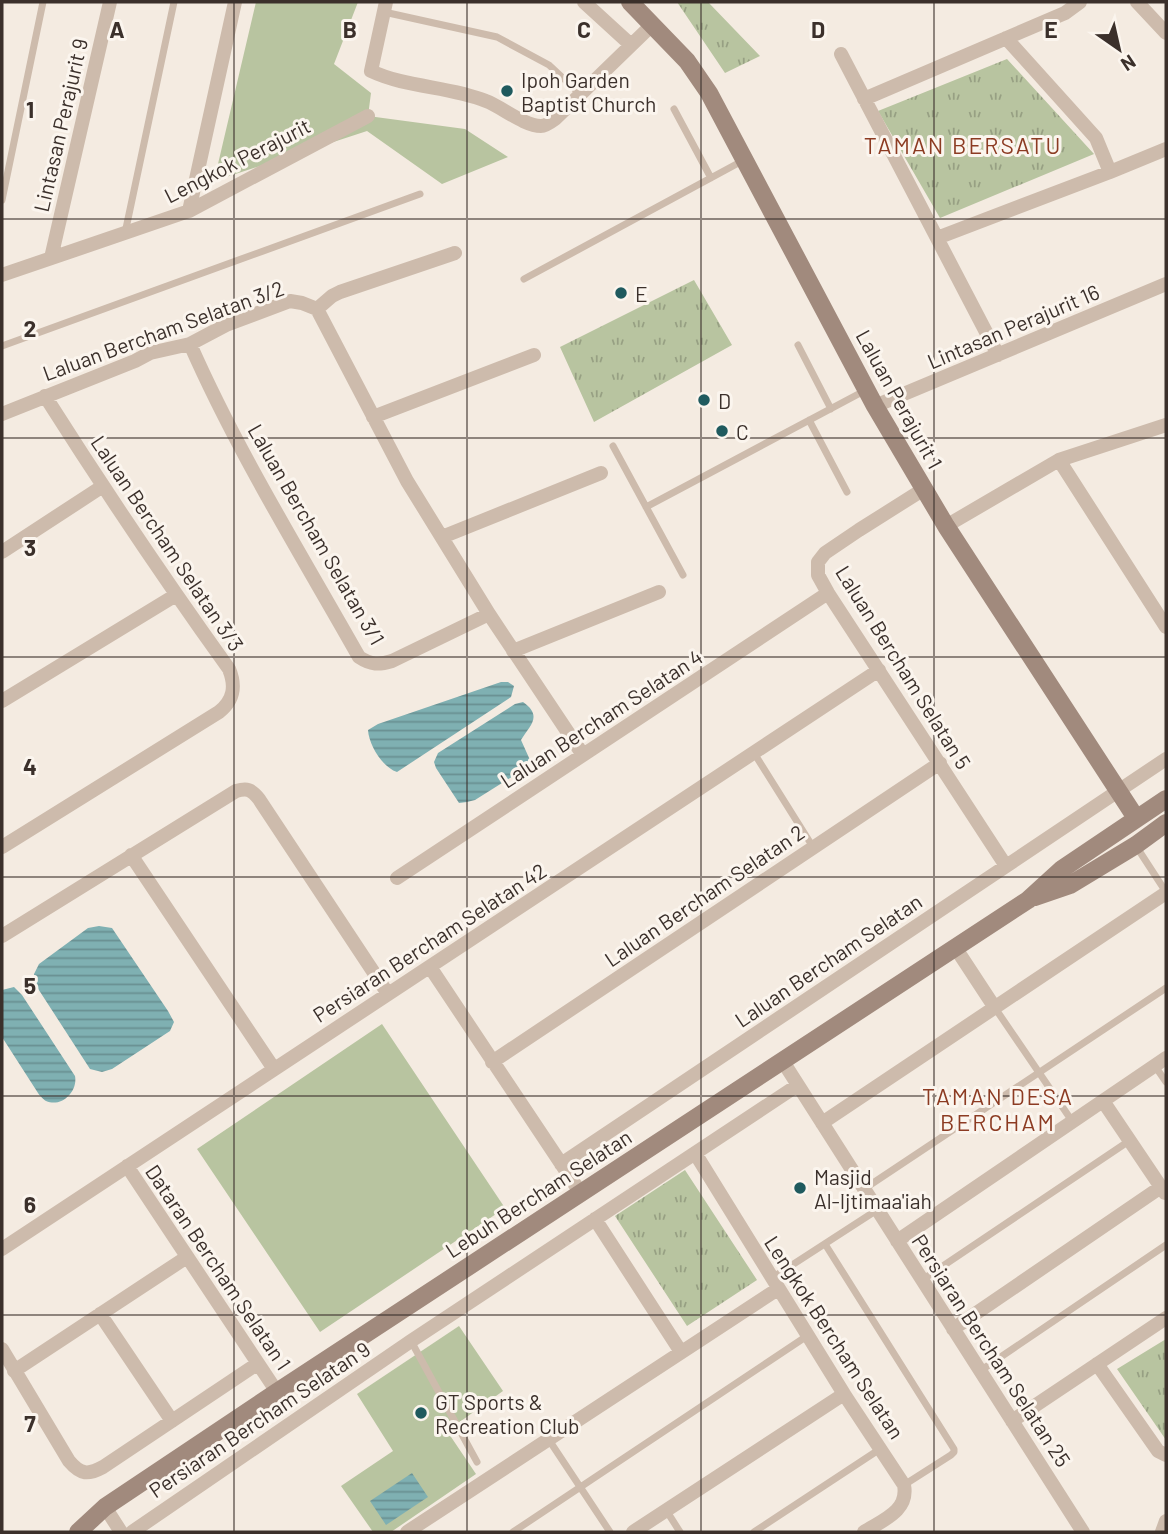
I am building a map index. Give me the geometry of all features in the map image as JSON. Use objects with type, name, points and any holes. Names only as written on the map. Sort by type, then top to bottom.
[{"type":"street","name":"Lintasan Perajurit 9","points":[[51,258],[110,2]]},
{"type":"street","points":[[189,211],[235,2]]},
{"type":"street","points":[[584,2],[631,45]]},
{"type":"street","name":"Laluan Perajurit 1","points":[[630,2],[687,61],[709,93],[875,406],[946,526],[1136,818]]},
{"type":"street","points":[[864,99],[1065,13],[1080,2]]},
{"type":"street","points":[[1137,2],[1166,33]]},
{"type":"street","points":[[385,7],[371,71],[397,80],[464,93],[541,126],[555,118],[653,24]]},
{"type":"street","points":[[1006,38],[1097,138],[1110,172]]},
{"type":"street","points":[[841,54],[998,355]]},
{"type":"street","name":"Lengkok Perajurit","points":[[2,275],[189,211],[368,116]]},
{"type":"street","points":[[937,238],[1166,149]]},
{"type":"street","points":[[455,253],[340,292],[317,309],[407,481],[489,614],[583,755]]},
{"type":"street","name":"Lintasan Perajurit 16","points":[[875,406],[1166,284]]},
{"type":"street","name":"Laluan Bercham Selatan 3/2","points":[[2,414],[150,353],[190,344],[226,325],[290,301],[317,309]]},
{"type":"street","name":"Laluan Bercham Selatan 3/1","points":[[190,344],[209,387],[277,516],[359,657],[367,663],[380,665],[489,614]]},
{"type":"street","points":[[373,417],[534,355]]},
{"type":"street","name":"Laluan Bercham Selatan 3/3","points":[[2,847],[227,706],[234,688],[229,669],[176,595],[45,396]]},
{"type":"street","points":[[946,526],[1059,460],[1166,425]]},
{"type":"street","points":[[1059,460],[1166,627]]},
{"type":"street","points":[[442,537],[600,474]]},
{"type":"street","points":[[2,552],[103,486]]},
{"type":"street","name":"Laluan Bercham Selatan 5","points":[[924,489],[825,553],[818,562],[818,575],[1006,866]]},
{"type":"street","points":[[513,651],[659,592]]},
{"type":"street","name":"Laluan Bercham Selatan 4","points":[[397,878],[828,593]]},
{"type":"street","points":[[2,701],[176,595]]},
{"type":"street","name":"Persiaran Bercham Selatan 42","points":[[2,1249],[879,670]]},
{"type":"street","name":"Laluan Bercham Selatan","points":[[561,1164],[1166,759]]},
{"type":"street","name":"Laluan Bercham Selatan 2","points":[[492,1062],[940,763]]},
{"type":"street","points":[[2,936],[236,791],[246,789],[253,792],[388,994]]},
{"type":"street","points":[[1028,900],[1062,869],[1166,799]]},
{"type":"street","points":[[1136,818],[1143,822],[1151,821],[1166,813]]},
{"type":"street","points":[[1070,885],[1085,868],[1127,839],[1134,828],[1136,818]]},
{"type":"street","points":[[1028,900],[1070,885],[1136,845],[1166,823]]},
{"type":"street","points":[[131,855],[274,1069]]},
{"type":"street","points":[[822,1123],[1164,898]]},
{"type":"street","name":"Lebuh Bercham Selatan","points":[[78,1532],[105,1507],[276,1392],[1028,900]]},
{"type":"street","points":[[955,947],[995,1008]]},
{"type":"street","points":[[429,967],[580,1192]]},
{"type":"street","name":"Persiaran Bercham Selatan 25","points":[[782,1060],[1083,1532]]},
{"type":"street","points":[[897,1241],[1161,1062]]},
{"type":"street","points":[[411,1341],[797,1085]]},
{"type":"street","points":[[953,1329],[1164,1191],[1103,1101]]},
{"type":"street","name":"Lengkok Bercham Selatan","points":[[695,1153],[807,1336],[904,1485]]},
{"type":"street","name":"Dataran Bercham Selatan 1","points":[[127,1166],[276,1392]]},
{"type":"street","points":[[595,1219],[681,1352]]},
{"type":"street","points":[[14,1371],[187,1257]]},
{"type":"street","points":[[407,1532],[681,1352],[775,1284]]},
{"type":"street","points":[[100,1314],[172,1422]]},
{"type":"street","points":[[1012,1421],[1166,1318]]},
{"type":"street","name":"Persiaran Bercham Selatan 9","points":[[132,1532],[411,1341]]},
{"type":"street","points":[[2,1349],[69,1461],[79,1471],[86,1473],[92,1473],[257,1364]]},
{"type":"street","points":[[1097,1364],[1158,1451],[1166,1455]]},
{"type":"street","points":[[633,1532],[844,1394]]},
{"type":"street","points":[[864,1532],[900,1509],[906,1493],[904,1485]]},
{"type":"street","points":[[105,1507],[121,1532]]},
{"type":"street","points":[[1162,1532],[1166,1521]]},
{"type":"lane","points":[[2,200],[43,2]]},
{"type":"lane","points":[[125,233],[174,2]]},
{"type":"lane","points":[[385,7],[498,37],[549,65],[580,94]]},
{"type":"lane","points":[[674,109],[711,178]]},
{"type":"lane","points":[[524,279],[744,160]]},
{"type":"lane","points":[[2,346],[420,194]]},
{"type":"lane","points":[[798,345],[831,409]]},
{"type":"lane","points":[[646,507],[866,390]]},
{"type":"lane","points":[[809,420],[847,492]]},
{"type":"lane","points":[[613,446],[683,575]]},
{"type":"lane","points":[[754,753],[813,847]]},
{"type":"lane","points":[[1136,845],[1164,898]]},
{"type":"lane","points":[[864,1189],[1166,988]]},
{"type":"lane","points":[[995,1008],[1073,1122]]},
{"type":"lane","points":[[1161,1062],[1166,1083]]},
{"type":"lane","points":[[922,1280],[1130,1140]]},
{"type":"lane","points":[[775,1284],[825,1244],[877,1210]]},
{"type":"lane","points":[[825,1244],[954,1448],[951,1455],[904,1485]]},
{"type":"lane","points":[[980,1371],[1166,1245]]},
{"type":"lane","points":[[513,1532],[807,1336]]},
{"type":"lane","points":[[411,1341],[477,1462]]},
{"type":"lane","points":[[548,1438],[610,1532]]},
{"type":"lane","points":[[754,1532],[881,1448]]},
{"type":"lane","points":[[666,1510],[680,1532]]},
{"type":"green space","points":[[256,2],[358,2],[334,64],[371,93],[368,116],[465,129],[508,157],[442,184],[367,131],[214,181]]},
{"type":"green space","points":[[677,2],[708,2],[760,56],[725,73]]},
{"type":"green space","points":[[1007,59],[1094,154],[940,218],[878,111]]},
{"type":"green space","points":[[694,280],[732,345],[594,422],[560,347]]},
{"type":"green space","points":[[382,1024],[505,1208],[320,1332],[197,1149]]},
{"type":"green space","points":[[685,1170],[757,1280],[687,1326],[615,1216]]},
{"type":"green space","name":"GT Sports & Recreation Club","points":[[459,1326],[503,1391],[447,1431],[476,1474],[391,1532],[373,1532],[341,1486],[393,1451],[357,1394]]},
{"type":"green space","points":[[1166,1339],[1166,1440],[1117,1369]]},
{"type":"water","points":[[501,682],[514,686],[511,697],[397,772],[381,760],[374,749],[368,730],[378,724]]},
{"type":"water","points":[[523,702],[534,716],[521,740],[530,760],[526,768],[475,800],[459,803],[436,768],[434,762],[438,753],[515,704]]},
{"type":"water","points":[[88,928],[112,928],[174,1022],[170,1031],[112,1069],[102,1072],[90,1069],[35,984],[34,974],[39,964]]},
{"type":"water","points":[[14,987],[75,1076],[74,1087],[63,1100],[52,1103],[42,1098],[2,1037],[2,990]]},
{"type":"water","points":[[412,1473],[428,1497],[386,1525],[370,1501]]},
{"type":"place","name":"Ipoh Garden Baptist Church","points":[[507,91]]},
{"type":"place","name":"E","points":[[621,293]]},
{"type":"place","name":"D","points":[[704,400]]},
{"type":"place","name":"C","points":[[722,431]]},
{"type":"place","name":"Masjid Al-Ijtimaa'iah","points":[[800,1188]]},
{"type":"place","name":"GT Sports & Recreation Club","points":[[421,1413]]},
{"type":"district","name":"TAMAN BERSATU","points":[[963,145]]},
{"type":"district","name":"TAMAN DESA BERCHAM","points":[[998,1109]]}]
